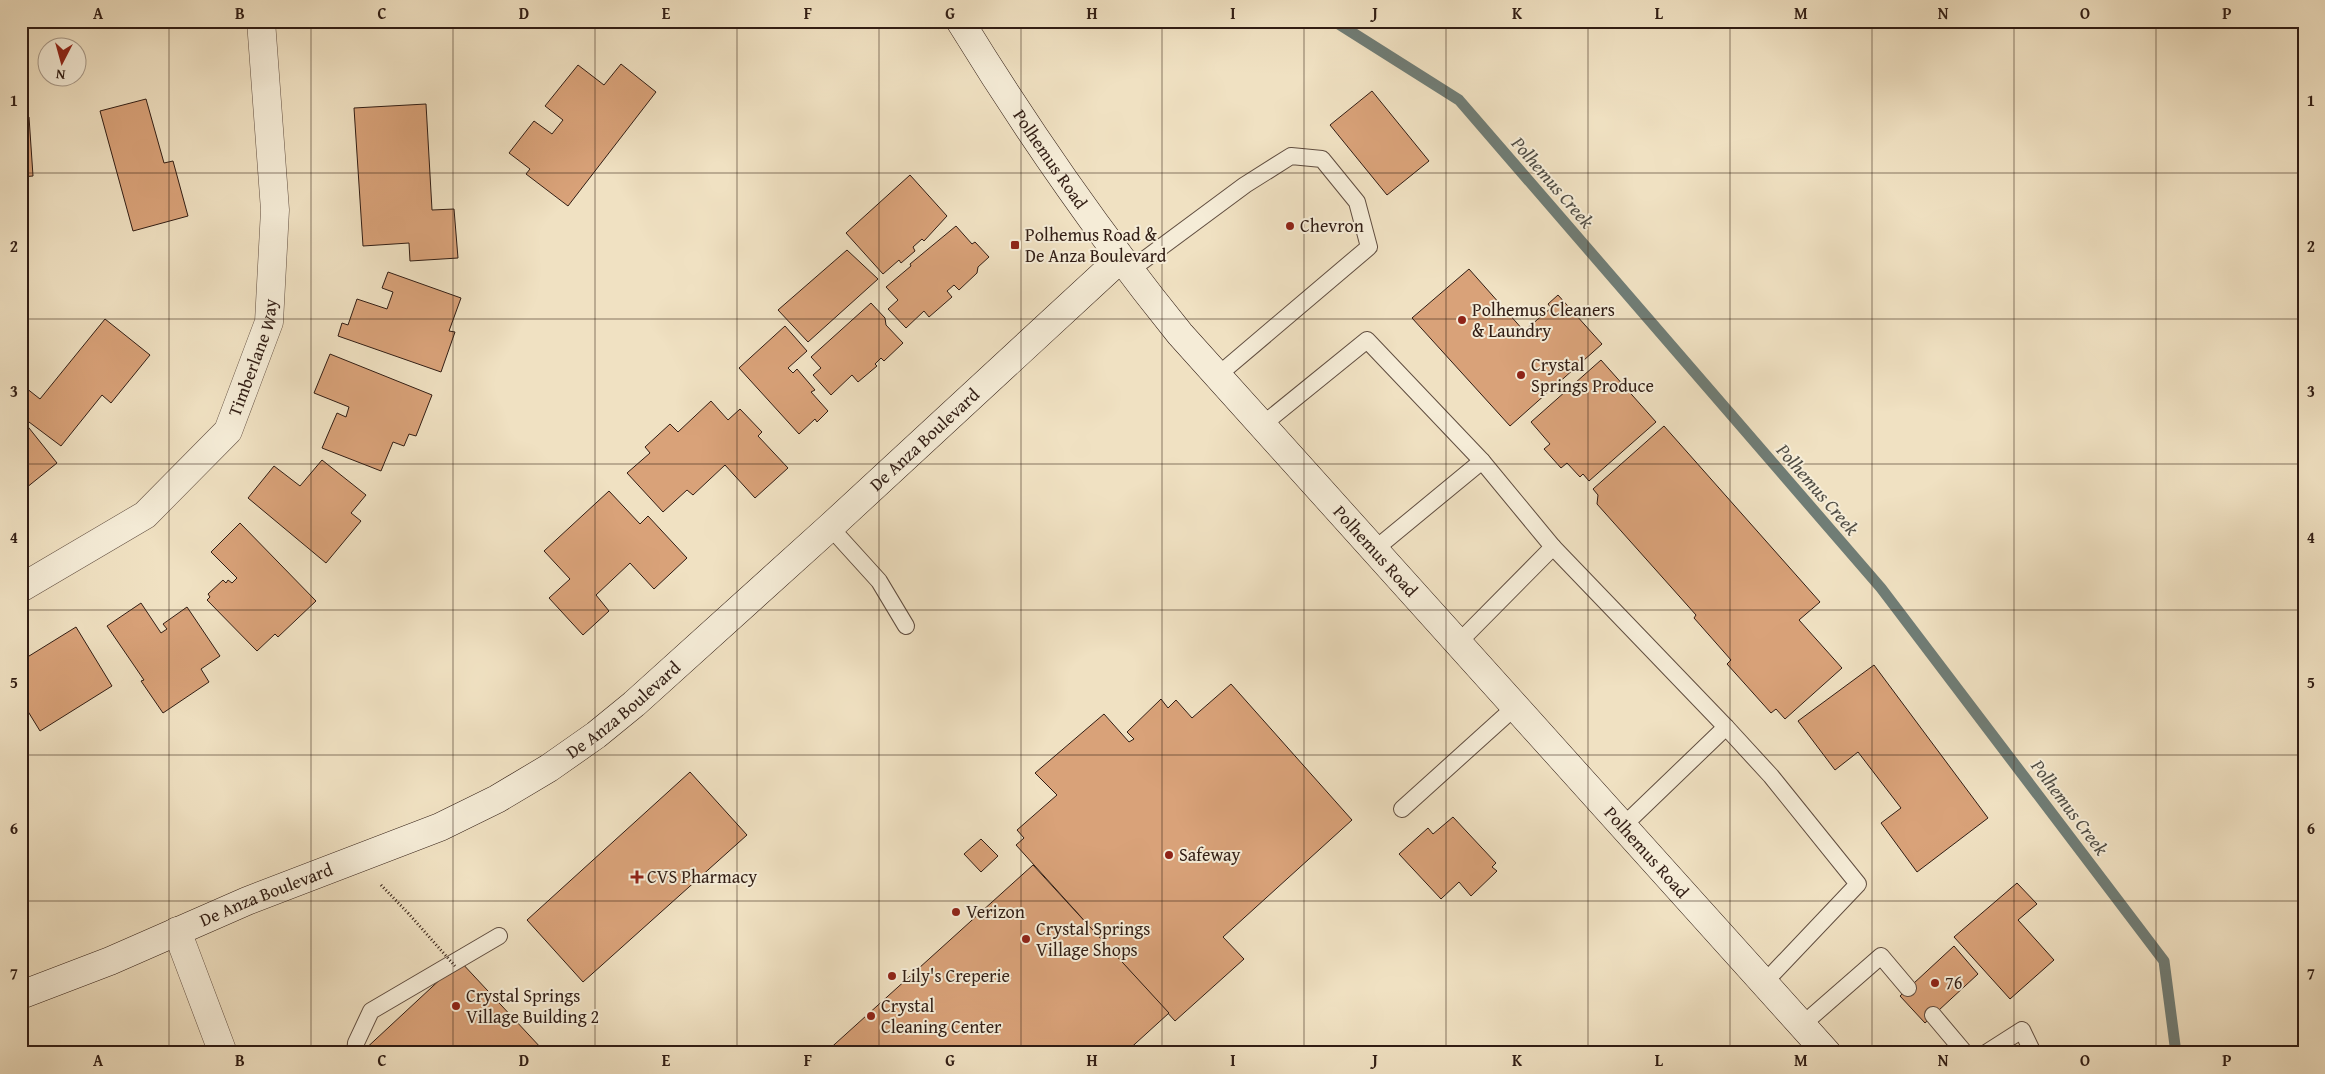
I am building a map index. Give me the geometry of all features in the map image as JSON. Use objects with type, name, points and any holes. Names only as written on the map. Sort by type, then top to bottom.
[{"type":"street","name":"Timberlane Way","points":[[21,588],[145,514],[228,430],[268,322],[275,210],[261,21]]},
{"type":"street","name":"Polhemus Road","points":[[960,21],[1009,101],[1124,265],[1217,376],[1827,1053]]},
{"type":"street","name":"De Anza Boulevard","points":[[21,995],[110,961],[247,901],[440,827],[497,799],[549,768],[596,735],[634,704],[1124,265]]},
{"type":"street","points":[[177,931],[223,1053]]},
{"type":"lane","points":[[1124,265],[1290,156],[1322,159],[1357,202],[1368,246],[1217,376]]},
{"type":"lane","points":[[1261,426],[1367,340],[1482,461],[1553,547],[1771,776],[1858,884],[1764,983]]},
{"type":"lane","points":[[1374,550],[1482,461]]},
{"type":"lane","points":[[830,527],[875,576],[906,626]]},
{"type":"lane","points":[[1458,643],[1553,547]]},
{"type":"lane","points":[[1402,809],[1515,707]]},
{"type":"lane","points":[[1622,826],[1726,727]]},
{"type":"lane","points":[[355,1053],[356,1043],[371,1011],[499,936]]},
{"type":"lane","points":[[1802,1025],[1881,956],[1908,988]]},
{"type":"lane","points":[[1933,1015],[1965,1053]]},
{"type":"lane","points":[[1986,1053],[2022,1030],[2033,1053]]},
{"type":"path","points":[[408,913],[455,966]]},
{"type":"building","points":[[621,64],[656,92],[568,206],[526,174],[530,169],[509,153],[534,121],[552,134],[563,120],[545,106],[578,65],[604,85]]},
{"type":"building","points":[[1372,91],[1429,161],[1387,195],[1330,125]]},
{"type":"building","points":[[146,99],[164,163],[173,161],[188,216],[133,231],[100,111]]},
{"type":"building","points":[[426,104],[432,210],[454,209],[458,258],[410,261],[409,243],[363,246],[354,108]]},
{"type":"building","points":[[29,117],[33,176],[21,177],[21,118]]},
{"type":"building","points":[[910,175],[947,216],[924,241],[922,239],[913,247],[915,251],[901,263],[899,260],[883,274],[846,233]]},
{"type":"building","points":[[956,226],[972,244],[975,242],[989,257],[978,267],[977,273],[959,290],[954,285],[947,291],[952,297],[929,317],[924,311],[906,328],[888,309],[898,300],[886,287],[911,266],[910,264]]},
{"type":"building","points":[[847,250],[878,279],[808,342],[778,310]]},
{"type":"building","points":[[1469,269],[1524,331],[1551,308],[1548,304],[1558,295],[1602,344],[1510,426],[1412,318]]},
{"type":"building","points":[[388,272],[461,298],[449,331],[455,332],[441,372],[338,336],[342,323],[348,325],[357,299],[387,309],[393,292],[382,288]]},
{"type":"building","points":[[871,303],[885,318],[886,325],[903,343],[884,361],[881,358],[875,364],[877,366],[858,382],[852,375],[831,395],[813,375],[821,368],[811,357]]},
{"type":"building","points":[[105,319],[150,355],[111,403],[102,395],[61,446],[21,416],[21,384],[40,399]]},
{"type":"building","points":[[785,326],[807,351],[788,368],[793,373],[797,369],[815,390],[811,392],[828,411],[817,422],[815,419],[799,434],[739,368]]},
{"type":"building","points":[[330,354],[432,395],[416,436],[409,434],[404,446],[393,442],[381,471],[322,448],[337,413],[346,417],[349,407],[314,393]]},
{"type":"building","points":[[1601,360],[1656,422],[1589,481],[1583,474],[1580,477],[1567,463],[1561,468],[1544,449],[1550,444],[1531,422]]},
{"type":"building","points":[[711,401],[728,420],[740,409],[762,432],[758,436],[788,468],[755,498],[725,465],[693,495],[687,490],[663,512],[627,473],[650,453],[645,447],[670,424],[678,432]]},
{"type":"building","points":[[25,423],[57,463],[26,488],[21,482],[21,426]]},
{"type":"building","points":[[1664,426],[1820,602],[1799,620],[1842,668],[1785,719],[1776,709],[1771,713],[1727,664],[1731,660],[1694,618],[1696,615],[1597,504],[1598,495],[1593,489]]},
{"type":"building","points":[[322,460],[366,495],[351,513],[361,521],[326,563],[248,498],[274,466],[300,486]]},
{"type":"building","points":[[609,491],[640,524],[648,516],[687,558],[654,589],[630,563],[596,595],[609,611],[583,635],[549,598],[570,579],[544,551]]},
{"type":"building","points":[[240,523],[316,601],[278,637],[275,634],[257,651],[207,600],[210,597],[208,594],[223,580],[226,583],[228,580],[232,583],[237,578],[211,552]]},
{"type":"building","points":[[141,603],[161,633],[167,629],[163,624],[187,607],[220,656],[201,669],[209,682],[163,713],[141,681],[144,680],[107,626]]},
{"type":"building","points":[[76,627],[112,686],[40,731],[21,700],[21,661]]},
{"type":"building","points":[[1874,665],[1988,818],[1917,872],[1881,823],[1901,808],[1858,752],[1835,770],[1798,721]]},
{"type":"building","name":"Safeway","points":[[1231,684],[1352,820],[1223,937],[1244,959],[1175,1021],[1016,845],[1024,838],[1017,830],[1057,795],[1035,773],[1104,714],[1129,742],[1134,739],[1127,732],[1161,699],[1168,708],[1176,700],[1192,718]]},
{"type":"building","name":"CVS Pharmacy","points":[[690,772],[747,835],[583,982],[527,920]]},
{"type":"building","points":[[1453,817],[1496,863],[1492,867],[1497,871],[1471,896],[1459,882],[1441,899],[1399,854],[1428,828],[1433,834]]},
{"type":"building","points":[[981,839],[998,856],[981,872],[964,854]]},
{"type":"building","name":"Crystal Springs Village Shops","points":[[1033,865],[1169,1013],[1125,1053],[825,1053]]},
{"type":"building","points":[[2017,883],[2037,904],[2018,920],[2054,960],[2010,999],[1954,937]]},
{"type":"building","points":[[1954,946],[1978,974],[1925,1023],[1900,996]]},
{"type":"building","name":"Crystal Springs Village Building 2","points":[[460,961],[542,1049],[556,1046],[562,1053],[361,1053]]},
{"type":"waterway","name":"Polhemus Creek","points":[[1334,21],[1459,100],[1881,588],[2164,961],[2176,1053]]},
{"type":"place","name":"Chevron","points":[[1290,226]]},
{"type":"place","name":"Polhemus Road & De Anza Boulevard","points":[[1015,245]]},
{"type":"place","name":"Polhemus Cleaners & Laundry","points":[[1462,320]]},
{"type":"place","name":"Crystal Springs Produce","points":[[1521,375]]},
{"type":"place","name":"Safeway","points":[[1169,855]]},
{"type":"place","name":"CVS Pharmacy","points":[[637,877]]},
{"type":"place","name":"Verizon","points":[[956,912]]},
{"type":"place","name":"Crystal Springs Village Shops","points":[[1026,939]]},
{"type":"place","name":"Lily's Creperie","points":[[892,976]]},
{"type":"place","name":"76","points":[[1935,983]]},
{"type":"place","name":"Crystal Springs Village Building 2","points":[[456,1006]]},
{"type":"place","name":"Crystal Cleaning Center","points":[[871,1016]]}]
